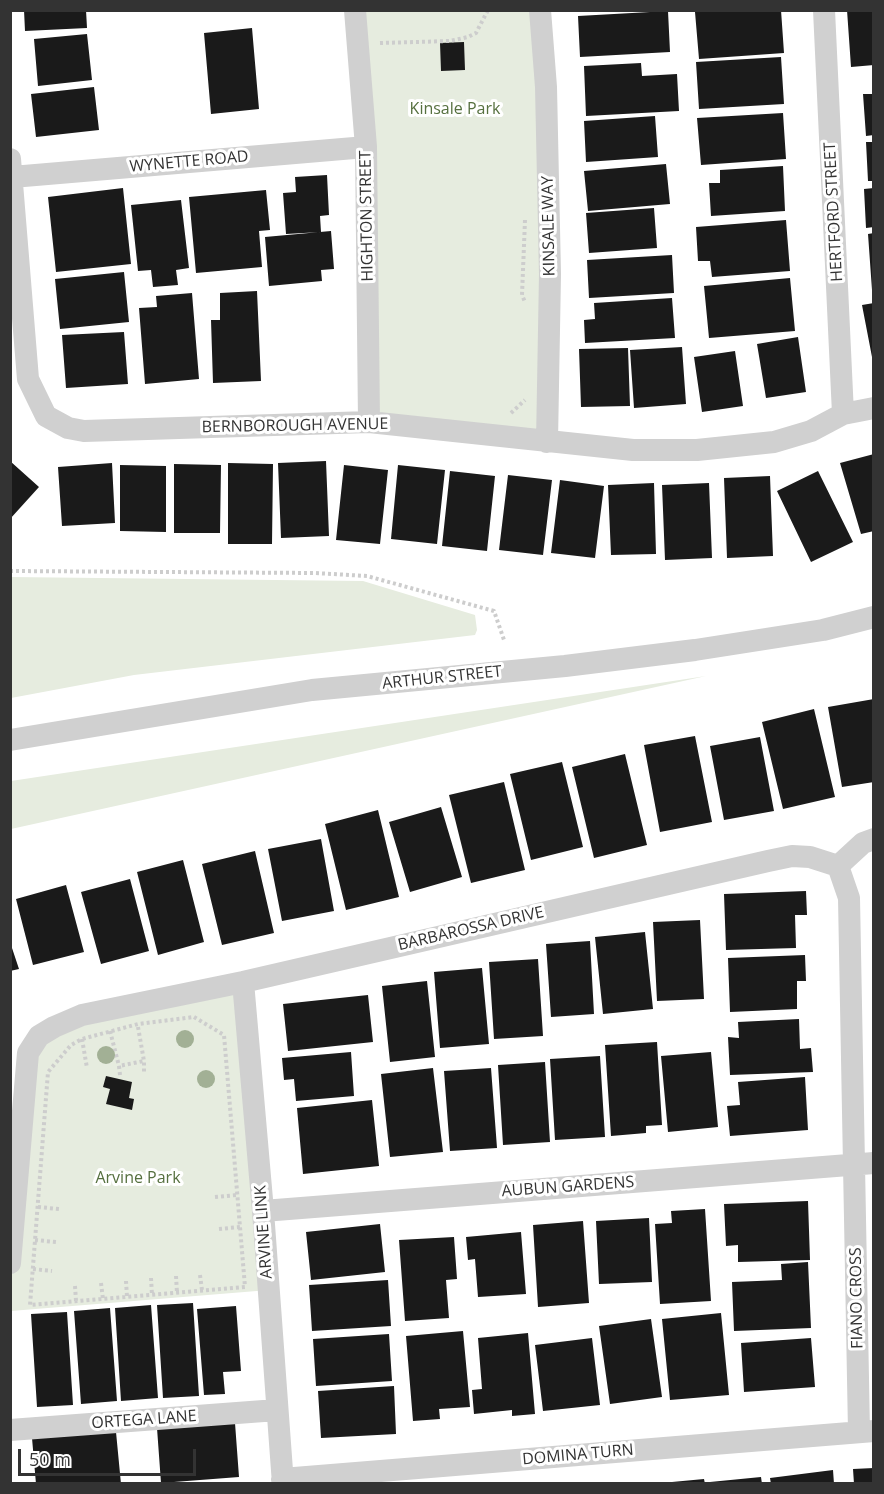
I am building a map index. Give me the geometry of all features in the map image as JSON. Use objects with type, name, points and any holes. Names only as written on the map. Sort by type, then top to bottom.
[{"type":"street","name":"HIGHTON STREET","points":[[355,10],[366,147],[369,422]]},
{"type":"street","name":"KINSALE WAY","points":[[540,10],[546,87],[550,262],[548,442]]},
{"type":"street","name":"HERTFORD STREET","points":[[824,10],[843,414]]},
{"type":"street","name":"WYNETTE ROAD","points":[[11,168],[366,147]]},
{"type":"street","name":"BERNBOROUGH AVENUE","points":[[11,168],[28,379],[46,416],[68,428],[84,431],[369,422],[633,450],[697,450],[774,442],[811,431],[843,414],[873,408]]},
{"type":"street","name":"ARTHUR STREET","points":[[10,740],[312,690],[566,666],[694,650],[823,630],[873,617]]},
{"type":"street","points":[[864,1164],[849,898],[838,866],[863,843],[873,839]]},
{"type":"street","name":"BARBAROSSA DRIVE","points":[[10,1263],[24,1078],[28,1053],[39,1036],[82,1015],[243,982],[792,856],[810,857],[838,866]]},
{"type":"street","name":"ARVINE LINK","points":[[243,982],[283,1481]]},
{"type":"street","name":"AUBUN GARDENS","points":[[263,1211],[864,1164]]},
{"type":"street","name":"FIANO CROSS","points":[[864,1164],[866,1432]]},
{"type":"street","name":"ORTEGA LANE","points":[[10,1430],[277,1410]]},
{"type":"street","name":"DOMINA TURN","points":[[283,1481],[866,1432]]},
{"type":"path","points":[[370,43],[450,40],[468,37],[476,33],[488,10]]},
{"type":"path","points":[[526,304],[522,295],[523,225],[528,212]]},
{"type":"path","points":[[503,414],[519,408],[528,394]]},
{"type":"path","points":[[10,571],[315,573],[367,576],[494,611],[504,640]]},
{"type":"path","points":[[194,1017],[224,1035],[245,1287],[30,1305],[48,1072],[71,1045],[110,1029],[194,1017]]},
{"type":"path","points":[[138,1024],[144,1073]]},
{"type":"path","points":[[110,1029],[120,1075]]},
{"type":"path","points":[[82,1039],[87,1068]]},
{"type":"path","points":[[119,1066],[144,1061]]},
{"type":"path","points":[[215,1197],[237,1195]]},
{"type":"path","points":[[38,1207],[59,1209]]},
{"type":"path","points":[[219,1229],[240,1227]]},
{"type":"path","points":[[35,1240],[56,1242]]},
{"type":"path","points":[[33,1269],[52,1271]]},
{"type":"path","points":[[200,1275],[202,1290]]},
{"type":"path","points":[[176,1276],[177,1293]]},
{"type":"path","points":[[151,1278],[152,1295]]},
{"type":"path","points":[[126,1281],[127,1297]]},
{"type":"path","points":[[101,1283],[103,1299]]},
{"type":"path","points":[[75,1286],[76,1301]]},
{"type":"green space","name":"Kinsale Park","points":[[355,11],[540,11],[547,442],[369,422]]},
{"type":"green space","points":[[11,577],[363,581],[475,615],[477,630],[475,635],[134,675],[11,698]]},
{"type":"green space","points":[[706,676],[11,829],[11,781]]},
{"type":"green space","name":"Arvine Park","points":[[243,982],[269,1290],[11,1311],[11,1262],[39,1036]]},
{"type":"building","points":[[24,10],[86,10],[87,28],[25,31]]},
{"type":"building","points":[[781,10],[784,53],[699,59],[695,12]]},
{"type":"building","points":[[847,10],[874,10],[874,65],[851,67]]},
{"type":"building","points":[[668,11],[670,52],[580,57],[578,16]]},
{"type":"building","points":[[252,28],[259,109],[211,114],[204,33]]},
{"type":"building","points":[[87,34],[92,80],[38,86],[34,39]]},
{"type":"building","points":[[464,42],[465,70],[441,71],[440,43]]},
{"type":"building","points":[[781,57],[784,104],[699,109],[696,62]]},
{"type":"building","points":[[641,63],[642,76],[677,74],[679,111],[586,116],[584,66]]},
{"type":"building","points":[[94,87],[99,130],[36,137],[31,94]]},
{"type":"building","points":[[863,94],[874,94],[874,135],[866,136]]},
{"type":"building","points":[[783,113],[786,159],[701,165],[697,118]]},
{"type":"building","points":[[655,116],[658,157],[586,162],[584,121]]},
{"type":"building","points":[[866,142],[874,142],[874,181],[868,181]]},
{"type":"building","points":[[666,164],[670,204],[588,211],[584,171]]},
{"type":"building","points":[[783,166],[785,211],[711,216],[709,183],[720,183],[720,170]]},
{"type":"building","points":[[327,175],[329,215],[320,216],[321,232],[286,234],[283,193],[296,192],[295,177]]},
{"type":"building","points":[[123,188],[131,264],[56,272],[48,197]]},
{"type":"building","points":[[874,188],[874,227],[866,228],[864,189]]},
{"type":"building","points":[[266,190],[270,230],[259,231],[262,267],[196,273],[189,197]]},
{"type":"building","points":[[181,200],[189,268],[176,270],[178,285],[153,287],[151,270],[138,271],[131,205]]},
{"type":"building","points":[[654,208],[657,248],[589,253],[586,213]]},
{"type":"building","points":[[786,220],[790,271],[712,277],[710,261],[698,261],[696,227]]},
{"type":"building","points":[[331,231],[334,269],[321,270],[322,281],[269,286],[265,237]]},
{"type":"building","points":[[874,233],[874,290],[872,290],[868,234]]},
{"type":"building","points":[[672,255],[674,293],[589,298],[587,260]]},
{"type":"building","points":[[124,272],[129,322],[60,329],[55,279]]},
{"type":"building","points":[[790,278],[795,331],[709,338],[704,286]]},
{"type":"building","points":[[257,291],[261,381],[213,383],[211,320],[220,320],[220,293]]},
{"type":"building","points":[[192,293],[199,379],[145,384],[139,308],[157,307],[156,296]]},
{"type":"building","points":[[672,298],[675,338],[585,343],[584,320],[595,319],[594,303]]},
{"type":"building","points":[[874,303],[874,357],[872,357],[862,305]]},
{"type":"building","points":[[124,332],[128,384],[66,388],[62,335]]},
{"type":"building","points":[[798,337],[806,392],[766,398],[757,344]]},
{"type":"building","points":[[682,347],[686,404],[634,408],[630,350]]},
{"type":"building","points":[[628,348],[630,406],[581,407],[579,349]]},
{"type":"building","points":[[735,351],[743,406],[702,412],[694,357]]},
{"type":"building","points":[[874,454],[874,531],[861,534],[840,463]]},
{"type":"building","points":[[10,461],[39,487],[10,519]]},
{"type":"building","points":[[326,461],[329,536],[281,538],[278,463]]},
{"type":"building","points":[[112,463],[115,523],[62,526],[58,467]]},
{"type":"building","points":[[228,463],[273,464],[272,544],[228,544]]},
{"type":"building","points":[[174,464],[221,465],[220,533],[174,533]]},
{"type":"building","points":[[120,465],[166,466],[166,532],[120,531]]},
{"type":"building","points":[[344,465],[388,470],[380,544],[336,540]]},
{"type":"building","points":[[398,465],[445,470],[437,544],[391,539]]},
{"type":"building","points":[[450,471],[495,476],[487,551],[442,546]]},
{"type":"building","points":[[818,471],[853,542],[811,562],[777,491]]},
{"type":"building","points":[[508,475],[552,480],[543,555],[499,550]]},
{"type":"building","points":[[770,476],[773,556],[727,558],[724,478]]},
{"type":"building","points":[[560,480],[604,486],[595,558],[551,553]]},
{"type":"building","points":[[654,483],[656,554],[611,555],[608,485]]},
{"type":"building","points":[[709,483],[712,558],[665,560],[662,485]]},
{"type":"building","points":[[874,699],[874,782],[842,787],[828,707]]},
{"type":"building","points":[[814,709],[835,797],[783,809],[762,722]]},
{"type":"building","points":[[695,736],[712,822],[660,832],[644,745]]},
{"type":"building","points":[[760,737],[774,811],[724,820],[710,746]]},
{"type":"building","points":[[625,754],[647,845],[594,858],[572,767]]},
{"type":"building","points":[[562,762],[583,847],[531,860],[510,774]]},
{"type":"building","points":[[504,782],[525,870],[471,883],[449,795]]},
{"type":"building","points":[[441,807],[462,877],[410,892],[389,822]]},
{"type":"building","points":[[378,810],[399,897],[346,910],[325,824]]},
{"type":"building","points":[[321,839],[334,911],[282,921],[268,849]]},
{"type":"building","points":[[255,851],[274,933],[222,945],[202,864]]},
{"type":"building","points":[[183,860],[204,942],[158,955],[137,872]]},
{"type":"building","points":[[130,879],[149,951],[101,964],[81,892]]},
{"type":"building","points":[[66,885],[84,952],[33,965],[16,899]]},
{"type":"building","points":[[806,891],[807,915],[795,915],[796,948],[726,950],[724,894]]},
{"type":"building","points":[[700,920],[704,999],[657,1001],[653,922]]},
{"type":"building","points":[[645,932],[653,1009],[603,1014],[595,937]]},
{"type":"building","points":[[590,941],[594,1014],[551,1017],[546,944]]},
{"type":"building","points":[[10,942],[19,969],[10,971]]},
{"type":"building","points":[[805,955],[806,981],[797,981],[797,1009],[730,1012],[728,958]]},
{"type":"building","points":[[538,959],[543,1036],[494,1039],[489,962]]},
{"type":"building","points":[[482,968],[489,1044],[440,1048],[434,972]]},
{"type":"building","points":[[427,981],[435,1057],[390,1062],[382,986]]},
{"type":"building","points":[[368,995],[373,1042],[288,1051],[283,1004]]},
{"type":"building","points":[[799,1019],[800,1049],[811,1048],[813,1072],[730,1075],[728,1037],[739,1038],[738,1022]]},
{"type":"building","points":[[657,1042],[662,1125],[646,1126],[646,1133],[611,1136],[605,1045]]},
{"type":"building","points":[[351,1052],[354,1096],[296,1101],[294,1079],[284,1080],[282,1058]]},
{"type":"building","points":[[711,1052],[718,1127],[668,1132],[661,1056]]},
{"type":"building","points":[[600,1056],[605,1137],[555,1140],[550,1059]]},
{"type":"building","points":[[545,1062],[550,1142],[503,1145],[498,1065]]},
{"type":"building","points":[[433,1068],[443,1152],[390,1157],[381,1074]]},
{"type":"building","points":[[491,1068],[497,1148],[450,1151],[444,1071]]},
{"type":"building","points":[[106,1076],[132,1082],[129,1098],[134,1099],[132,1110],[106,1104],[110,1089],[103,1087]]},
{"type":"building","points":[[805,1077],[808,1130],[730,1136],[727,1106],[740,1105],[738,1082]]},
{"type":"building","points":[[372,1100],[379,1166],[303,1174],[297,1108]]},
{"type":"building","points":[[808,1201],[810,1260],[738,1262],[738,1245],[726,1246],[724,1204]]},
{"type":"building","points":[[705,1209],[711,1301],[660,1304],[655,1224],[672,1223],[671,1211]]},
{"type":"building","points":[[649,1218],[652,1282],[599,1284],[596,1221]]},
{"type":"building","points":[[583,1221],[589,1303],[538,1307],[533,1225]]},
{"type":"building","points":[[380,1224],[385,1272],[311,1280],[306,1232]]},
{"type":"building","points":[[521,1232],[526,1294],[478,1297],[475,1259],[468,1260],[466,1237]]},
{"type":"building","points":[[454,1237],[457,1279],[446,1280],[449,1318],[405,1321],[399,1240]]},
{"type":"building","points":[[808,1262],[811,1328],[734,1331],[732,1282],[782,1280],[781,1264]]},
{"type":"building","points":[[388,1280],[391,1326],[312,1331],[309,1285]]},
{"type":"building","points":[[193,1303],[199,1396],[163,1398],[157,1305]]},
{"type":"building","points":[[151,1305],[158,1398],[121,1401],[115,1308]]},
{"type":"building","points":[[236,1306],[241,1371],[223,1372],[225,1394],[204,1395],[197,1309]]},
{"type":"building","points":[[110,1308],[117,1401],[81,1404],[74,1311]]},
{"type":"building","points":[[67,1312],[73,1405],[37,1407],[31,1314]]},
{"type":"building","points":[[721,1313],[729,1395],[670,1400],[662,1319]]},
{"type":"building","points":[[651,1319],[662,1397],[610,1404],[599,1326]]},
{"type":"building","points":[[463,1331],[470,1407],[439,1409],[440,1419],[413,1421],[406,1336]]},
{"type":"building","points":[[528,1333],[535,1414],[512,1416],[512,1410],[474,1414],[472,1390],[482,1389],[478,1338]]},
{"type":"building","points":[[389,1334],[392,1381],[316,1386],[313,1339]]},
{"type":"building","points":[[592,1338],[600,1405],[543,1411],[535,1345]]},
{"type":"building","points":[[811,1338],[815,1387],[744,1392],[741,1343]]},
{"type":"building","points":[[394,1386],[396,1434],[321,1438],[318,1391]]},
{"type":"building","points":[[235,1423],[239,1477],[161,1483],[157,1428]]},
{"type":"building","points":[[116,1432],[121,1484],[36,1484],[32,1438]]},
{"type":"building","points":[[874,1468],[874,1484],[854,1484],[853,1469]]},
{"type":"building","points":[[833,1470],[834,1484],[771,1484],[770,1478]]},
{"type":"building","points":[[761,1477],[762,1484],[710,1484],[710,1482]]},
{"type":"building","points":[[704,1479],[705,1484],[672,1484],[672,1482]]}]
